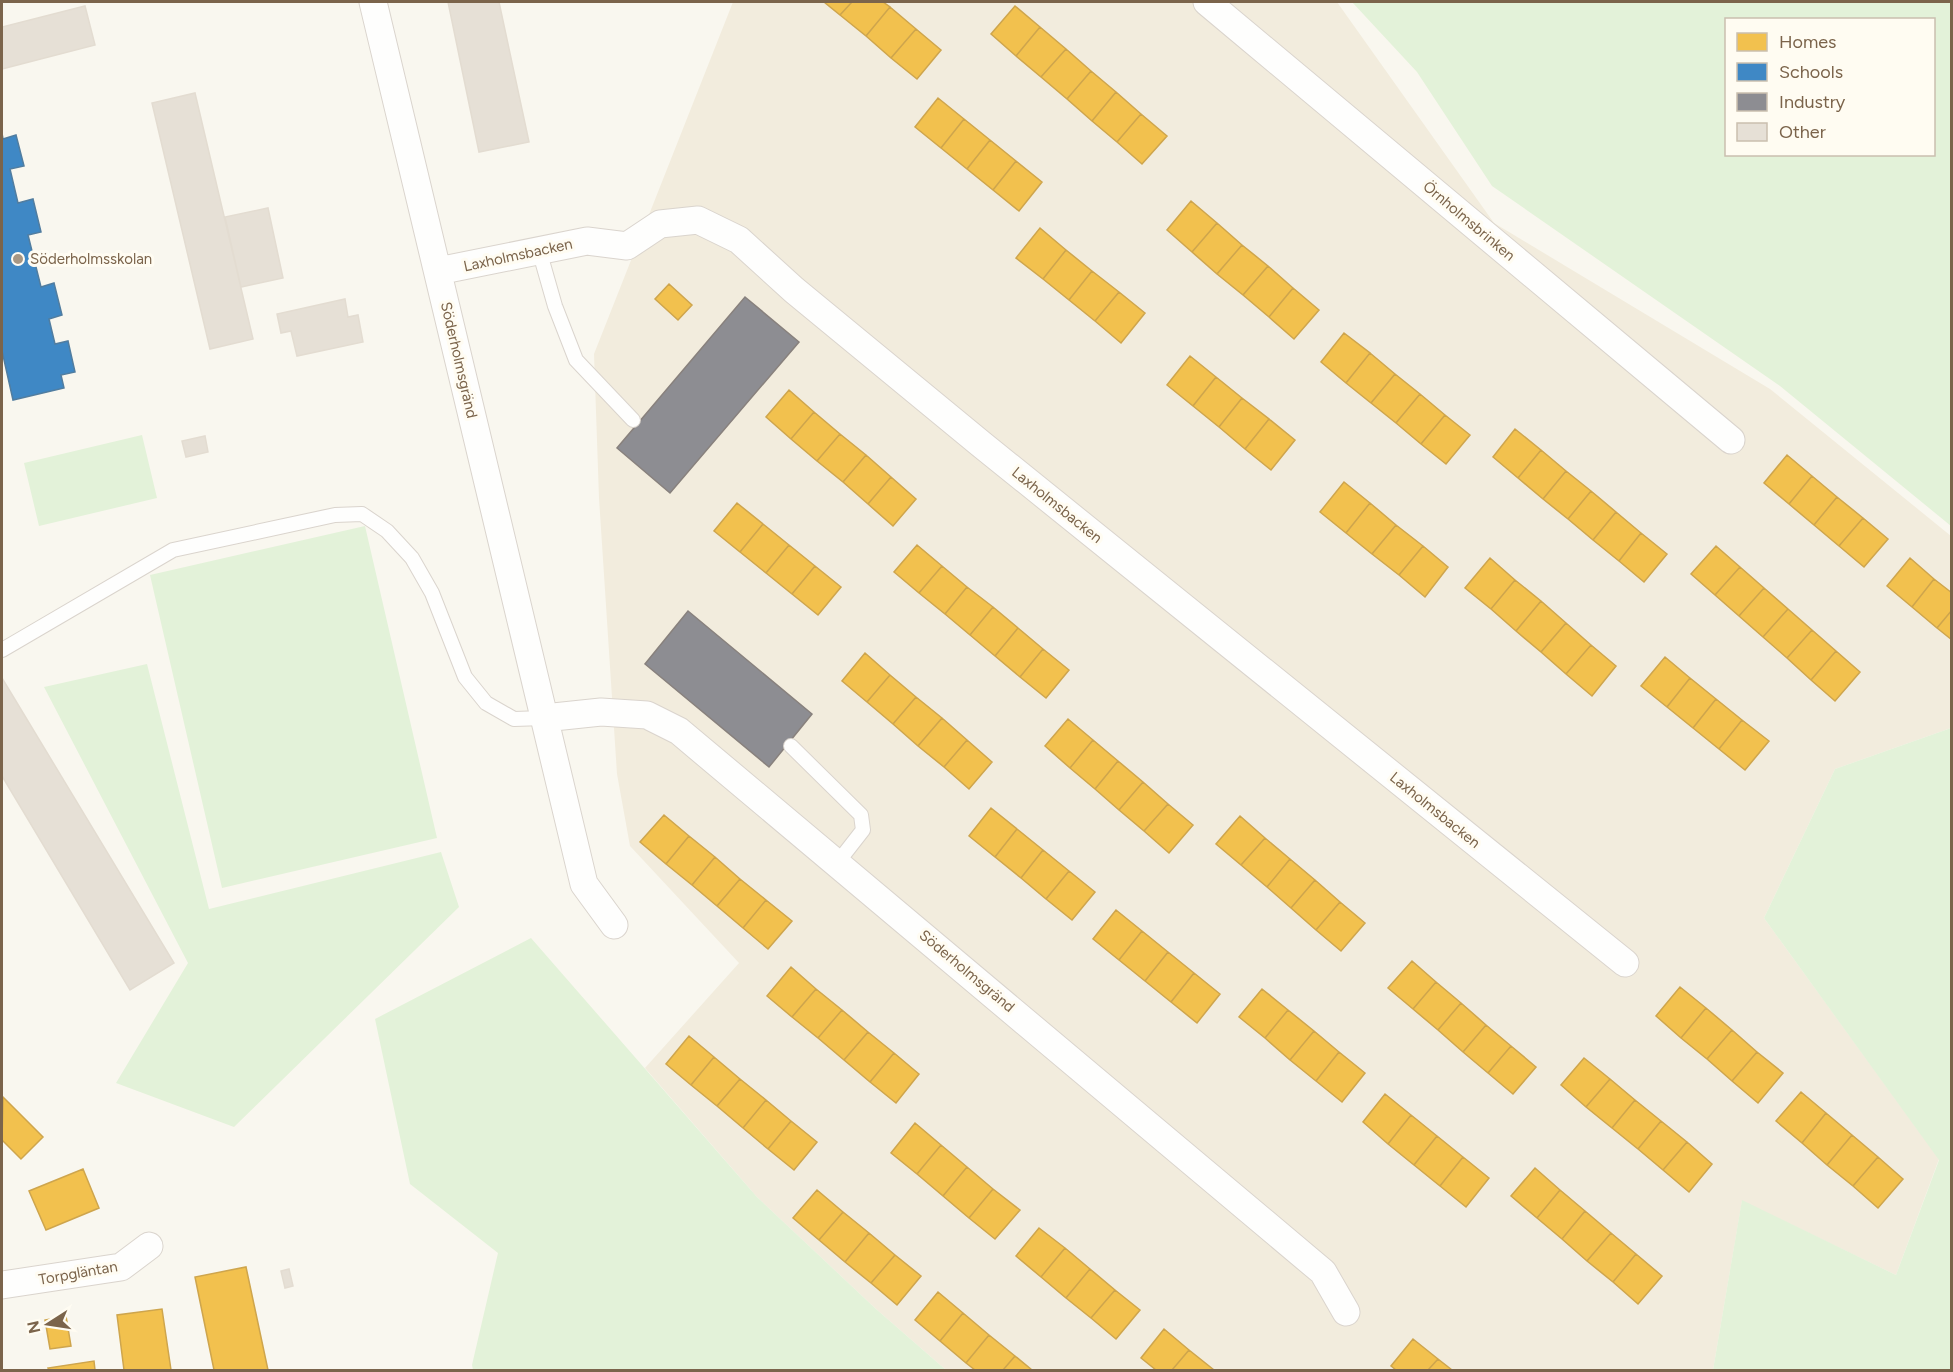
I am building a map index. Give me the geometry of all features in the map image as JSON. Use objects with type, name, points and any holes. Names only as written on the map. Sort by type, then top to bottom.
[{"type":"street","name":"Söderholmsgränd","points":[[372,2],[584,884],[614,925]]},
{"type":"street","name":"Örnholmsbrinken","points":[[1207,2],[1731,440]]},
{"type":"street","name":"Laxholmsbacken","points":[[438,272],[587,241],[627,246],[660,224],[698,220],[739,240],[794,290],[963,429],[1625,963]]},
{"type":"street","name":"Söderholmsgränd","points":[[544,718],[601,712],[647,716],[679,731],[838,862],[1323,1272],[1346,1312]]},
{"type":"street","name":"Torpgläntan","points":[[2,1285],[121,1267],[149,1246]]},
{"type":"lane","points":[[539,250],[555,306],[576,360],[633,420]]},
{"type":"lane","points":[[2,650],[173,550],[334,515],[362,514],[387,531],[412,558],[432,593],[465,677],[486,703],[514,719],[544,718]]},
{"type":"lane","points":[[791,746],[861,815],[862,830],[838,862]]},
{"type":"shaded area","points":[[733,2],[1337,2],[1494,223],[1770,389],[1951,536],[1951,728],[1835,769],[1764,918],[1939,1159],[1896,1275],[1742,1201],[1713,1370],[946,1370],[876,1309],[757,1197],[645,1068],[739,963],[630,846],[617,774],[599,498],[594,354]]},
{"type":"green space","points":[[1352,2],[1951,2],[1951,526],[1780,386],[1492,186],[1417,72]]},
{"type":"green space","points":[[142,435],[157,498],[39,526],[24,463]]},
{"type":"green space","points":[[365,526],[437,838],[222,888],[150,575]]},
{"type":"green space","points":[[147,664],[209,909],[441,852],[459,907],[234,1127],[116,1083],[188,963],[44,687]]},
{"type":"green space","points":[[1951,728],[1951,1370],[1713,1370],[1742,1200],[1896,1275],[1939,1160],[1764,918],[1835,769]]},
{"type":"green space","points":[[531,938],[757,1197],[876,1309],[946,1370],[473,1370],[472,1365],[498,1253],[410,1184],[375,1019]]},
{"type":"building: Homes","points":[[824,2],[852,2],[840,15]]},
{"type":"building: Homes","points":[[852,2],[883,2],[890,7],[866,36],[840,15]]},
{"type":"building: Homes","points":[[1015,6],[1040,27],[1016,56],[991,34]]},
{"type":"building: Homes","points":[[890,7],[916,29],[891,58],[866,36]]},
{"type":"building: Homes","points":[[1040,27],[1066,49],[1041,77],[1016,56]]},
{"type":"building: Homes","points":[[916,29],[941,50],[917,79],[891,58]]},
{"type":"building: Homes","points":[[1066,49],[1091,71],[1067,99],[1041,77]]},
{"type":"building: Homes","points":[[1091,71],[1116,92],[1092,121],[1067,99]]},
{"type":"building: Homes","points":[[1116,92],[1141,114],[1117,142],[1092,121]]},
{"type":"building: Homes","points":[[938,98],[964,119],[941,148],[915,127]]},
{"type":"building: Homes","points":[[1141,114],[1167,136],[1142,164],[1117,142]]},
{"type":"building: Homes","points":[[964,119],[990,140],[967,169],[941,148]]},
{"type":"building: Homes","points":[[990,140],[1016,161],[993,190],[967,169]]},
{"type":"building: Homes","points":[[1016,161],[1042,182],[1019,211],[993,190]]},
{"type":"building: Homes","points":[[1191,201],[1217,223],[1192,252],[1167,230]]},
{"type":"building: Homes","points":[[1217,223],[1242,245],[1217,274],[1192,252]]},
{"type":"building: Homes","points":[[1040,228],[1066,250],[1043,279],[1016,258]]},
{"type":"building: Homes","points":[[1242,245],[1268,266],[1243,295],[1217,274]]},
{"type":"building: Homes","points":[[1066,250],[1092,271],[1069,300],[1043,279]]},
{"type":"building: Homes","points":[[1268,266],[1293,288],[1269,317],[1243,295]]},
{"type":"building: Homes","points":[[1092,271],[1119,292],[1095,321],[1069,300]]},
{"type":"building: Homes","points":[[669,284],[692,305],[678,320],[655,299]]},
{"type":"building: Homes","points":[[1293,288],[1319,310],[1294,339],[1269,317]]},
{"type":"building: Homes","points":[[1119,292],[1145,313],[1121,343],[1095,321]]},
{"type":"building: Homes","points":[[1344,333],[1370,353],[1346,383],[1321,362]]},
{"type":"building: Homes","points":[[1370,353],[1395,374],[1371,403],[1346,383]]},
{"type":"building: Homes","points":[[1190,356],[1216,377],[1193,406],[1167,385]]},
{"type":"building: Homes","points":[[1395,374],[1420,394],[1396,423],[1371,403]]},
{"type":"building: Homes","points":[[1216,377],[1242,398],[1219,427],[1193,406]]},
{"type":"building: Homes","points":[[789,390],[814,412],[791,439],[766,417]]},
{"type":"building: Homes","points":[[1420,394],[1445,415],[1421,444],[1396,423]]},
{"type":"building: Homes","points":[[1242,398],[1269,419],[1245,449],[1219,427]]},
{"type":"building: Homes","points":[[814,412],[840,434],[817,461],[791,439]]},
{"type":"building: Homes","points":[[1445,415],[1470,435],[1446,464],[1421,444]]},
{"type":"building: Homes","points":[[1269,419],[1295,440],[1271,470],[1245,449]]},
{"type":"building: Homes","points":[[1515,429],[1541,450],[1518,478],[1493,457]]},
{"type":"building: Homes","points":[[840,434],[866,455],[843,482],[817,461]]},
{"type":"building: Homes","points":[[1541,450],[1566,471],[1543,499],[1518,478]]},
{"type":"building: Homes","points":[[866,455],[891,477],[868,504],[843,482]]},
{"type":"building: Homes","points":[[1787,455],[1812,476],[1789,504],[1764,483]]},
{"type":"building: Homes","points":[[1566,471],[1591,491],[1568,519],[1543,499]]},
{"type":"building: Homes","points":[[1812,476],[1837,497],[1814,525],[1789,504]]},
{"type":"building: Homes","points":[[891,477],[916,499],[893,526],[868,504]]},
{"type":"building: Homes","points":[[1344,482],[1370,503],[1346,533],[1320,512]]},
{"type":"building: Homes","points":[[1591,491],[1616,512],[1593,540],[1568,519]]},
{"type":"building: Homes","points":[[1837,497],[1863,518],[1839,546],[1814,525]]},
{"type":"building: Homes","points":[[737,503],[763,524],[740,552],[714,531]]},
{"type":"building: Homes","points":[[1370,503],[1396,525],[1372,554],[1346,533]]},
{"type":"building: Homes","points":[[1616,512],[1641,533],[1619,561],[1593,540]]},
{"type":"building: Homes","points":[[1863,518],[1888,539],[1864,567],[1839,546]]},
{"type":"building: Homes","points":[[763,524],[789,545],[766,573],[740,552]]},
{"type":"building: Homes","points":[[1396,525],[1423,546],[1399,575],[1372,554]]},
{"type":"building: Homes","points":[[1641,533],[1667,554],[1644,582],[1619,561]]},
{"type":"building: Homes","points":[[789,545],[815,566],[792,594],[766,573]]},
{"type":"building: Homes","points":[[917,545],[942,566],[919,593],[894,572]]},
{"type":"building: Homes","points":[[1423,546],[1448,567],[1425,597],[1399,575]]},
{"type":"building: Homes","points":[[1716,546],[1740,567],[1715,595],[1691,574]]},
{"type":"building: Homes","points":[[1490,558],[1515,580],[1491,609],[1465,588]]},
{"type":"building: Homes","points":[[1910,558],[1934,579],[1912,607],[1887,586]]},
{"type":"building: Homes","points":[[815,566],[841,587],[818,615],[792,594]]},
{"type":"building: Homes","points":[[942,566],[967,587],[945,614],[919,593]]},
{"type":"building: Homes","points":[[1740,567],[1764,588],[1739,616],[1715,595]]},
{"type":"building: Homes","points":[[1934,579],[1952,593],[1952,610],[1937,628],[1912,607]]},
{"type":"building: Homes","points":[[1515,580],[1541,601],[1516,631],[1491,609]]},
{"type":"building: Homes","points":[[967,587],[993,607],[970,635],[945,614]]},
{"type":"building: Homes","points":[[1764,588],[1788,609],[1763,637],[1739,616]]},
{"type":"building: Homes","points":[[1541,601],[1566,623],[1541,652],[1516,631]]},
{"type":"building: Homes","points":[[993,607],[1018,628],[995,656],[970,635]]},
{"type":"building: Homes","points":[[1788,609],[1812,630],[1787,658],[1763,637]]},
{"type":"building: Homes","points":[[1952,610],[1952,640],[1937,628]]},
{"type":"building: Homes","points":[[1566,623],[1591,645],[1566,674],[1541,652]]},
{"type":"building: Homes","points":[[1018,628],[1043,649],[1020,677],[995,656]]},
{"type":"building: Homes","points":[[1812,630],[1836,651],[1811,680],[1787,658]]},
{"type":"building: Homes","points":[[1591,645],[1616,666],[1592,696],[1566,674]]},
{"type":"building: Homes","points":[[1043,649],[1069,670],[1046,698],[1020,677]]},
{"type":"building: Homes","points":[[1836,651],[1860,672],[1835,701],[1811,680]]},
{"type":"building: Homes","points":[[865,653],[890,675],[867,702],[842,681]]},
{"type":"building: Homes","points":[[1665,657],[1690,678],[1667,707],[1641,686]]},
{"type":"building: Homes","points":[[890,675],[916,697],[893,724],[867,702]]},
{"type":"building: Homes","points":[[1690,678],[1716,699],[1693,728],[1667,707]]},
{"type":"building: Homes","points":[[916,697],[942,718],[918,746],[893,724]]},
{"type":"building: Homes","points":[[1716,699],[1742,720],[1719,749],[1693,728]]},
{"type":"building: Homes","points":[[942,718],[967,740],[944,767],[918,746]]},
{"type":"building: Homes","points":[[1068,719],[1093,740],[1070,768],[1045,746]]},
{"type":"building: Homes","points":[[1742,720],[1769,741],[1745,770],[1719,749]]},
{"type":"building: Homes","points":[[967,740],[992,762],[969,789],[944,767]]},
{"type":"building: Homes","points":[[1093,740],[1118,761],[1095,789],[1070,768]]},
{"type":"building: Homes","points":[[1118,761],[1143,782],[1119,810],[1095,789]]},
{"type":"building: Homes","points":[[1143,782],[1168,804],[1144,831],[1119,810]]},
{"type":"building: Homes","points":[[1168,804],[1193,825],[1169,853],[1144,831]]},
{"type":"building: Homes","points":[[991,808],[1017,829],[995,857],[969,836]]},
{"type":"building: Homes","points":[[664,815],[689,836],[666,864],[640,842]]},
{"type":"building: Homes","points":[[1240,816],[1265,838],[1241,865],[1216,844]]},
{"type":"building: Homes","points":[[1017,829],[1043,850],[1021,878],[995,857]]},
{"type":"building: Homes","points":[[689,836],[715,857],[692,885],[666,864]]},
{"type":"building: Homes","points":[[1265,838],[1290,859],[1267,887],[1241,865]]},
{"type":"building: Homes","points":[[1043,850],[1069,871],[1046,899],[1021,878]]},
{"type":"building: Homes","points":[[715,857],[740,879],[717,906],[692,885]]},
{"type":"building: Homes","points":[[1290,859],[1315,880],[1291,908],[1267,887]]},
{"type":"building: Homes","points":[[1069,871],[1095,892],[1072,920],[1046,899]]},
{"type":"building: Homes","points":[[740,879],[766,900],[743,928],[717,906]]},
{"type":"building: Homes","points":[[1315,880],[1340,902],[1316,930],[1291,908]]},
{"type":"building: Homes","points":[[766,900],[792,921],[768,949],[743,928]]},
{"type":"building: Homes","points":[[1340,902],[1365,923],[1341,951],[1316,930]]},
{"type":"building: Homes","points":[[1116,910],[1142,931],[1119,960],[1093,939]]},
{"type":"building: Homes","points":[[1142,931],[1168,952],[1145,981],[1119,960]]},
{"type":"building: Homes","points":[[1168,952],[1194,973],[1171,1002],[1145,981]]},
{"type":"building: Homes","points":[[1412,961],[1436,982],[1413,1009],[1388,988]]},
{"type":"building: Homes","points":[[791,967],[816,989],[792,1017],[767,996]]},
{"type":"building: Homes","points":[[1194,973],[1220,994],[1197,1023],[1171,1002]]},
{"type":"building: Homes","points":[[1436,982],[1461,1003],[1438,1030],[1413,1009]]},
{"type":"building: Homes","points":[[1680,987],[1706,1008],[1681,1038],[1656,1016]]},
{"type":"building: Homes","points":[[816,989],[842,1010],[818,1038],[792,1017]]},
{"type":"building: Homes","points":[[1262,989],[1288,1010],[1265,1038],[1239,1017]]},
{"type":"building: Homes","points":[[1461,1003],[1486,1025],[1463,1052],[1438,1030]]},
{"type":"building: Homes","points":[[1706,1008],[1732,1030],[1707,1059],[1681,1038]]},
{"type":"building: Homes","points":[[842,1010],[868,1032],[844,1060],[818,1038]]},
{"type":"building: Homes","points":[[1288,1010],[1314,1031],[1290,1060],[1265,1038]]},
{"type":"building: Homes","points":[[1486,1025],[1511,1046],[1488,1073],[1463,1052]]},
{"type":"building: Homes","points":[[1732,1030],[1757,1052],[1732,1081],[1707,1059]]},
{"type":"building: Homes","points":[[1314,1031],[1339,1052],[1316,1081],[1290,1060]]},
{"type":"building: Homes","points":[[868,1032],[894,1053],[870,1082],[844,1060]]},
{"type":"building: Homes","points":[[689,1036],[714,1057],[691,1085],[666,1064]]},
{"type":"building: Homes","points":[[1511,1046],[1536,1067],[1513,1094],[1488,1073]]},
{"type":"building: Homes","points":[[1339,1052],[1365,1073],[1342,1102],[1316,1081]]},
{"type":"building: Homes","points":[[1757,1052],[1783,1073],[1758,1103],[1732,1081]]},
{"type":"building: Homes","points":[[894,1053],[919,1074],[896,1103],[870,1082]]},
{"type":"building: Homes","points":[[714,1057],[740,1079],[717,1106],[691,1085]]},
{"type":"building: Homes","points":[[1584,1058],[1610,1079],[1586,1107],[1561,1085]]},
{"type":"building: Homes","points":[[740,1079],[766,1100],[743,1128],[717,1106]]},
{"type":"building: Homes","points":[[1610,1079],[1635,1100],[1612,1128],[1586,1107]]},
{"type":"building: Homes","points":[[1801,1092],[1826,1113],[1802,1143],[1776,1121]]},
{"type":"building: Homes","points":[[1385,1094],[1411,1115],[1388,1144],[1363,1122]]},
{"type":"building: Homes","points":[[3,1097],[43,1137],[21,1159],[2,1140]]},
{"type":"building: Homes","points":[[766,1100],[791,1121],[768,1149],[743,1128]]},
{"type":"building: Homes","points":[[1635,1100],[1661,1121],[1638,1149],[1612,1128]]},
{"type":"building: Homes","points":[[1826,1113],[1852,1135],[1827,1165],[1802,1143]]},
{"type":"building: Homes","points":[[1411,1115],[1437,1136],[1414,1165],[1388,1144]]},
{"type":"building: Homes","points":[[791,1121],[817,1142],[794,1170],[768,1149]]},
{"type":"building: Homes","points":[[1661,1121],[1687,1142],[1663,1170],[1638,1149]]},
{"type":"building: Homes","points":[[915,1123],[941,1145],[917,1174],[891,1153]]},
{"type":"building: Homes","points":[[1852,1135],[1878,1157],[1853,1186],[1827,1165]]},
{"type":"building: Homes","points":[[1437,1136],[1463,1157],[1440,1186],[1414,1165]]},
{"type":"building: Homes","points":[[1687,1142],[1712,1164],[1689,1192],[1663,1170]]},
{"type":"building: Homes","points":[[941,1145],[967,1167],[943,1196],[917,1174]]},
{"type":"building: Homes","points":[[1463,1157],[1489,1178],[1466,1207],[1440,1186]]},
{"type":"building: Homes","points":[[1878,1157],[1903,1179],[1878,1208],[1853,1186]]},
{"type":"building: Homes","points":[[967,1167],[993,1189],[969,1218],[943,1196]]},
{"type":"building: Homes","points":[[1535,1168],[1560,1190],[1537,1218],[1511,1196]]},
{"type":"building: Homes","points":[[83,1169],[99,1208],[46,1230],[29,1191]]},
{"type":"building: Homes","points":[[993,1189],[1020,1210],[995,1239],[969,1218]]},
{"type":"building: Homes","points":[[817,1190],[843,1212],[819,1240],[793,1218]]},
{"type":"building: Homes","points":[[1560,1190],[1585,1211],[1562,1239],[1537,1218]]},
{"type":"building: Homes","points":[[1585,1211],[1611,1233],[1587,1261],[1562,1239]]},
{"type":"building: Homes","points":[[843,1212],[869,1233],[845,1262],[819,1240]]},
{"type":"building: Homes","points":[[1039,1228],[1065,1248],[1041,1277],[1016,1256]]},
{"type":"building: Homes","points":[[869,1233],[895,1255],[871,1283],[845,1262]]},
{"type":"building: Homes","points":[[1611,1233],[1636,1254],[1613,1282],[1587,1261]]},
{"type":"building: Homes","points":[[1065,1248],[1090,1269],[1066,1298],[1041,1277]]},
{"type":"building: Homes","points":[[1636,1254],[1662,1276],[1638,1304],[1613,1282]]},
{"type":"building: Homes","points":[[895,1255],[921,1276],[897,1305],[871,1283]]},
{"type":"building: Homes","points":[[246,1267],[268,1370],[214,1370],[195,1277]]},
{"type":"building: Homes","points":[[1090,1269],[1115,1290],[1091,1318],[1066,1298]]},
{"type":"building: Homes","points":[[1115,1290],[1140,1310],[1116,1339],[1091,1318]]},
{"type":"building: Homes","points":[[938,1292],[963,1313],[940,1341],[915,1320]]},
{"type":"building: Homes","points":[[162,1309],[171,1370],[124,1370],[117,1315]]},
{"type":"building: Homes","points":[[963,1313],[989,1335],[966,1363],[940,1341]]},
{"type":"building: Homes","points":[[66,1316],[71,1346],[50,1349],[45,1320]]},
{"type":"building: Homes","points":[[1164,1329],[1189,1350],[1172,1370],[1156,1370],[1141,1358]]},
{"type":"building: Homes","points":[[989,1335],[1015,1356],[1003,1370],[975,1370],[966,1363]]},
{"type":"building: Homes","points":[[1413,1339],[1438,1359],[1428,1370],[1396,1370],[1391,1366]]},
{"type":"building: Homes","points":[[1189,1350],[1214,1370],[1172,1370]]},
{"type":"building: Homes","points":[[1015,1356],[1032,1370],[1003,1370]]},
{"type":"building: Homes","points":[[1438,1359],[1452,1370],[1428,1370]]},
{"type":"building: Homes","points":[[94,1361],[95,1370],[49,1370],[48,1368]]},
{"type":"building: Schools","name":"Söderholmsskolan","points":[[2,133],[3,139],[16,135],[24,166],[10,169],[18,203],[33,199],[41,232],[28,235],[41,287],[54,283],[62,315],[49,319],[55,344],[68,341],[75,372],[61,375],[64,388],[13,400],[2,351]]},
{"type":"building: Industry","points":[[745,297],[799,342],[670,493],[617,448]]},
{"type":"building: Industry","points":[[688,611],[812,714],[769,767],[645,664]]},
{"type":"building: Other","points":[[448,2],[499,2],[529,142],[479,152]]},
{"type":"building: Other","points":[[85,6],[95,45],[2,69],[2,27]]},
{"type":"building: Other","points":[[195,93],[253,339],[210,349],[152,103]]},
{"type":"building: Other","points":[[268,208],[283,278],[241,287],[225,217]]},
{"type":"building: Other","points":[[345,299],[348,317],[358,315],[363,342],[297,356],[291,331],[281,333],[277,314]]},
{"type":"building: Other","points":[[205,436],[208,452],[186,457],[182,441]]},
{"type":"building: Other","points":[[2,678],[174,963],[130,990],[2,776]]},
{"type":"building: Other","points":[[289,1269],[293,1286],[285,1288],[281,1271]]},
{"type":"place","name":"Söderholmsskolan","points":[[18,259]]}]
